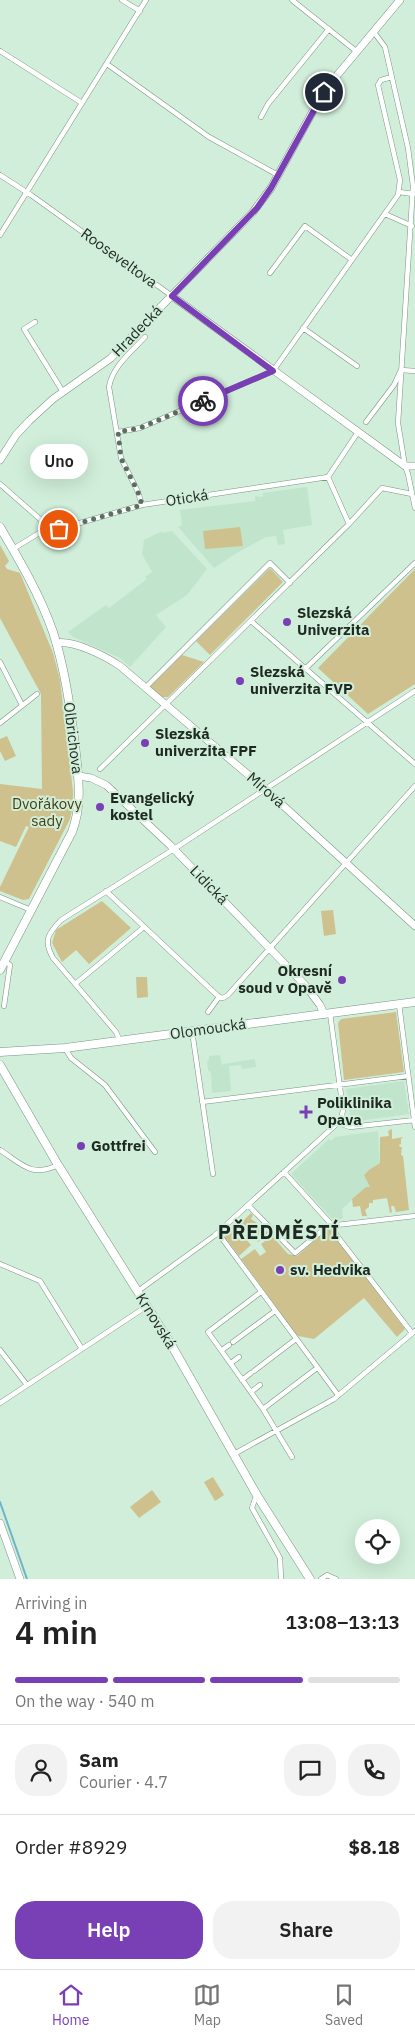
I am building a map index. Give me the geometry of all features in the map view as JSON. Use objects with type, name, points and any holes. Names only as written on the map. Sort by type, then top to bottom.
[{"type":"main road","name":"Olbrichova","points":[[0,527],[42,602],[56,643],[69,701],[79,801],[74,825],[0,970]]},
{"type":"main road","name":"Olomoucká","points":[[0,1052],[65,1048],[415,1002]]},
{"type":"main road","name":"Krnovská","points":[[0,1065],[58,1166],[93,1224],[138,1291],[258,1497],[310,1579]]},
{"type":"street","points":[[122,0],[140,11]]},
{"type":"street","points":[[133,0],[133,6]]},
{"type":"street","points":[[0,235],[146,0]]},
{"type":"street","points":[[292,0],[356,51]]},
{"type":"street","name":"Hradecká","points":[[0,460],[25,425],[63,392],[111,358],[254,212],[278,175],[320,98],[356,51],[400,0]]},
{"type":"street","points":[[260,118],[272,98],[328,29]]},
{"type":"street","points":[[373,31],[384,44],[410,156],[413,194],[412,226],[398,423],[405,466],[415,508]]},
{"type":"street","points":[[0,50],[82,103]]},
{"type":"street","points":[[107,64],[205,134],[278,175]]},
{"type":"street","points":[[118,432],[140,428],[273,371],[399,192],[400,180],[379,87],[380,80],[392,77]]},
{"type":"street","name":"Rooseveltova","points":[[0,175],[27,192],[172,296],[358,432]]},
{"type":"street","points":[[399,192],[413,194]]},
{"type":"street","points":[[385,214],[412,226]]},
{"type":"street","points":[[270,273],[305,226],[352,260]]},
{"type":"street","points":[[409,270],[415,270]]},
{"type":"street","points":[[35,322],[24,329],[63,392]]},
{"type":"street","points":[[303,328],[357,366]]},
{"type":"street","points":[[142,505],[138,492],[121,458],[109,387],[120,365],[145,337]]},
{"type":"street","points":[[401,370],[415,371]]},
{"type":"street","points":[[366,422],[394,385],[401,370]]},
{"type":"street","points":[[349,524],[328,477],[358,432],[405,466],[415,466]]},
{"type":"street","name":"Otická","points":[[49,527],[59,529],[142,505],[328,477]]},
{"type":"street","points":[[0,484],[49,527],[13,549]]},
{"type":"street","points":[[100,769],[252,621],[349,524],[382,488],[412,494]]},
{"type":"street","points":[[145,688],[270,563],[290,583]]},
{"type":"street","points":[[306,668],[415,563]]},
{"type":"street","points":[[252,621],[415,764]]},
{"type":"street","name":"Mírová","points":[[56,643],[68,642],[110,660],[265,789],[415,926]]},
{"type":"street","points":[[0,662],[22,705]]},
{"type":"street","points":[[120,1041],[116,1032],[53,958],[48,948],[47,940],[51,930],[61,920],[174,849],[415,691]]},
{"type":"street","points":[[0,723],[38,694]]},
{"type":"street","name":"Lidická","points":[[78,776],[91,778],[106,785],[174,849],[305,985],[327,1014]]},
{"type":"street","points":[[208,1012],[219,997],[227,996],[415,786]]},
{"type":"street","points":[[106,891],[219,997]]},
{"type":"street","points":[[0,897],[31,910]]},
{"type":"street","points":[[75,984],[144,927]]},
{"type":"street","points":[[4,1006],[10,965],[5,961]]},
{"type":"street","points":[[0,988],[6,990]]},
{"type":"street","points":[[398,1004],[415,1127]]},
{"type":"street","points":[[138,1291],[218,1232],[338,1123],[343,1114],[327,1014]]},
{"type":"street","points":[[192,1031],[213,1174]]},
{"type":"street","points":[[65,1048],[71,1058],[105,1085],[155,1152]]},
{"type":"street","points":[[202,1102],[408,1076]]},
{"type":"street","points":[[338,1123],[350,1127],[414,1120]]},
{"type":"street","points":[[0,1150],[34,1171],[45,1171],[58,1166]]},
{"type":"street","points":[[234,1454],[277,1432],[338,1395],[414,1332],[338,1236],[332,1225],[284,1172]]},
{"type":"street","points":[[248,1205],[295,1253],[326,1227],[332,1225],[415,1216]]},
{"type":"street","points":[[218,1232],[338,1395]]},
{"type":"street","points":[[0,1264],[40,1281],[82,1349]]},
{"type":"street","points":[[261,1292],[208,1332],[263,1409],[292,1457]]},
{"type":"street","points":[[0,1403],[147,1306]]},
{"type":"street","points":[[222,1350],[275,1311]]},
{"type":"street","points":[[242,1380],[296,1339]]},
{"type":"street","points":[[0,1350],[27,1385]]},
{"type":"street","points":[[231,1363],[239,1357]]},
{"type":"street","points":[[263,1409],[317,1368]]},
{"type":"street","points":[[251,1392],[260,1384]]},
{"type":"street","points":[[258,1497],[255,1499],[252,1508],[280,1558],[281,1579]]},
{"type":"street","points":[[0,1522],[20,1579]]},
{"type":"street","points":[[320,1579],[327,1575],[336,1579]]},
{"type":"shaded area","points":[[307,487],[312,525],[283,530],[285,544],[278,545],[276,536],[266,537],[214,568],[178,527],[182,525],[180,510],[255,501],[255,496],[263,497],[263,493]]},
{"type":"shaded area","points":[[162,531],[162,533],[172,531],[207,569],[187,595],[156,615],[166,627],[130,667],[120,658],[73,637],[68,632],[106,605],[109,608],[147,579],[145,577],[152,572],[142,554],[144,540]]},
{"type":"shaded area","points":[[220,1055],[222,1066],[223,1064],[255,1059],[256,1067],[242,1069],[241,1065],[229,1066],[231,1091],[212,1093],[211,1073],[208,1070],[207,1061],[209,1056]]},
{"type":"shaded area","points":[[404,1081],[409,1114],[351,1122],[346,1089]]},
{"type":"shaded area","points":[[378,1131],[380,1163],[372,1169],[371,1187],[366,1187],[342,1209],[343,1219],[333,1220],[292,1173],[329,1139],[331,1141],[335,1137]]},
{"type":"green space","points":[[240,527],[243,546],[205,549],[203,531]]},
{"type":"green space","name":"Dvořákovy sady","points":[[0,545],[9,561],[5,566],[7,569],[20,573],[53,653],[60,680],[73,791],[73,806],[70,819],[29,899],[23,900],[0,891],[0,887],[29,827],[26,826],[16,847],[0,841],[0,784],[42,789],[41,694],[0,618]]},
{"type":"green space","points":[[270,568],[283,582],[210,655],[196,641]]},
{"type":"green space","points":[[415,569],[415,684],[368,714],[318,668]]},
{"type":"green space","points":[[182,655],[204,662],[168,697],[162,697],[150,687]]},
{"type":"green space","points":[[7,736],[16,756],[5,761],[0,751],[0,739]]},
{"type":"green space","points":[[102,901],[131,928],[89,964],[76,950],[62,962],[52,943],[56,930]]},
{"type":"green space","points":[[333,910],[336,934],[324,936],[321,911]]},
{"type":"green space","points":[[136,977],[147,977],[148,997],[137,998]]},
{"type":"green space","points":[[396,1012],[404,1072],[344,1080],[338,1023],[341,1019]]},
{"type":"green space","points":[[392,1129],[392,1139],[403,1137],[399,1145],[402,1147],[401,1155],[403,1156],[409,1210],[396,1212],[394,1206],[391,1206],[392,1212],[390,1213],[387,1198],[373,1200],[373,1203],[369,1203],[369,1207],[365,1210],[367,1216],[362,1216],[360,1206],[353,1207],[352,1199],[366,1187],[370,1187],[364,1175],[380,1163],[380,1137],[389,1136],[388,1131]]},
{"type":"green space","points":[[251,1213],[253,1215],[251,1219],[257,1223],[264,1233],[267,1231],[269,1233],[258,1242],[240,1224]]},
{"type":"green space","points":[[235,1227],[251,1245],[239,1256],[227,1240],[225,1241],[223,1238]]},
{"type":"green space","points":[[329,1228],[405,1329],[397,1337],[364,1298],[314,1339],[298,1336],[288,1328],[290,1326],[241,1259],[255,1249],[260,1256],[266,1252],[261,1244],[272,1236],[288,1254],[297,1256]]},
{"type":"green space","points":[[213,1477],[224,1495],[215,1501],[204,1482]]},
{"type":"green space","points":[[152,1490],[161,1502],[139,1518],[130,1507]]},
{"type":"waterway","points":[[0,1502],[27,1579]]},
{"type":"way so far","points":[[59,529],[142,505],[138,492],[121,458],[118,432],[140,428],[203,401]]},
{"type":"place","name":"Uno","points":[[59,529]]},
{"type":"place","name":"Slezská Univerzita","points":[[287,622]]},
{"type":"place","name":"Slezská univerzita FVP","points":[[240,681]]},
{"type":"place","name":"Slezská univerzita FPF","points":[[145,743]]},
{"type":"place","name":"Evangelický kostel","points":[[100,807]]},
{"type":"place","name":"Okresní soud v Opavě","points":[[342,980]]},
{"type":"place","name":"Poliklinika Opava","points":[[306,1112]]},
{"type":"place","name":"Gottfrei","points":[[81,1146]]},
{"type":"place","name":"sv. Hedvika","points":[[280,1270]]},
{"type":"district","name":"PŘEDMĚSTÍ","points":[[279,1232]]},
{"type":"route","points":[[203,401],[273,371],[172,296],[257,208],[271,188],[324,92]]}]
